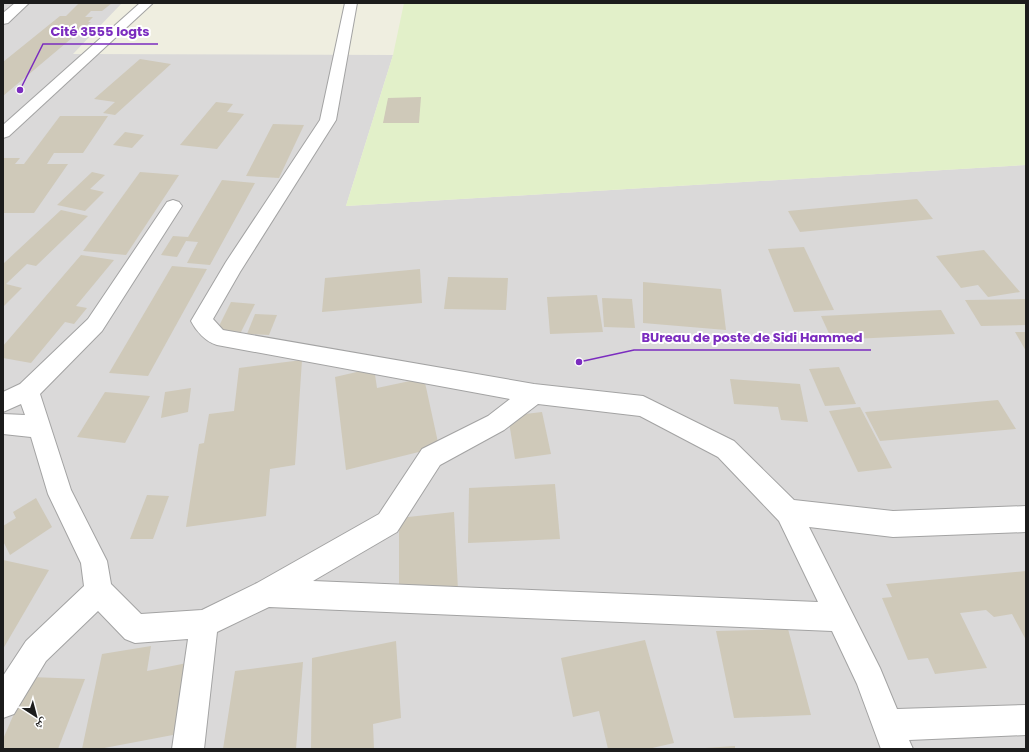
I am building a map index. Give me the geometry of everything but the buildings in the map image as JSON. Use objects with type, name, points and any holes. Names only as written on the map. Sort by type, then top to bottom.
[{"type":"street","points":[[3,20],[23,3]]},
{"type":"street","points":[[3,133],[147,3]]},
{"type":"street","points":[[351,3],[328,120],[233,267],[201,321],[217,337],[534,394],[643,406],[726,449],[788,512],[838,617],[870,678],[893,737],[1026,720]]},
{"type":"street","points":[[3,402],[28,391],[95,325],[174,206]]},
{"type":"street","points":[[28,391],[60,494],[94,561],[98,591],[135,629],[204,624],[267,593],[388,523],[431,457],[496,423],[534,394]]},
{"type":"street","points":[[3,424],[40,426]]},
{"type":"street","points":[[788,512],[893,524],[1026,519]]},
{"type":"street","points":[[3,703],[36,650],[98,591]]},
{"type":"street","points":[[267,593],[838,617]]},
{"type":"street","points":[[188,749],[204,624]]},
{"type":"shaded area","points":[[3,3],[122,3],[73,54],[393,55],[346,206],[1026,165],[1026,749],[3,749]]},
{"type":"green space","points":[[404,3],[1026,3],[1026,165],[346,206],[393,55]]},
{"type":"place","name":"Cité 3555 logts","points":[[20,90]]},
{"type":"place","name":"BUreau de poste de Sidi Hammed","points":[[579,362]]}]
